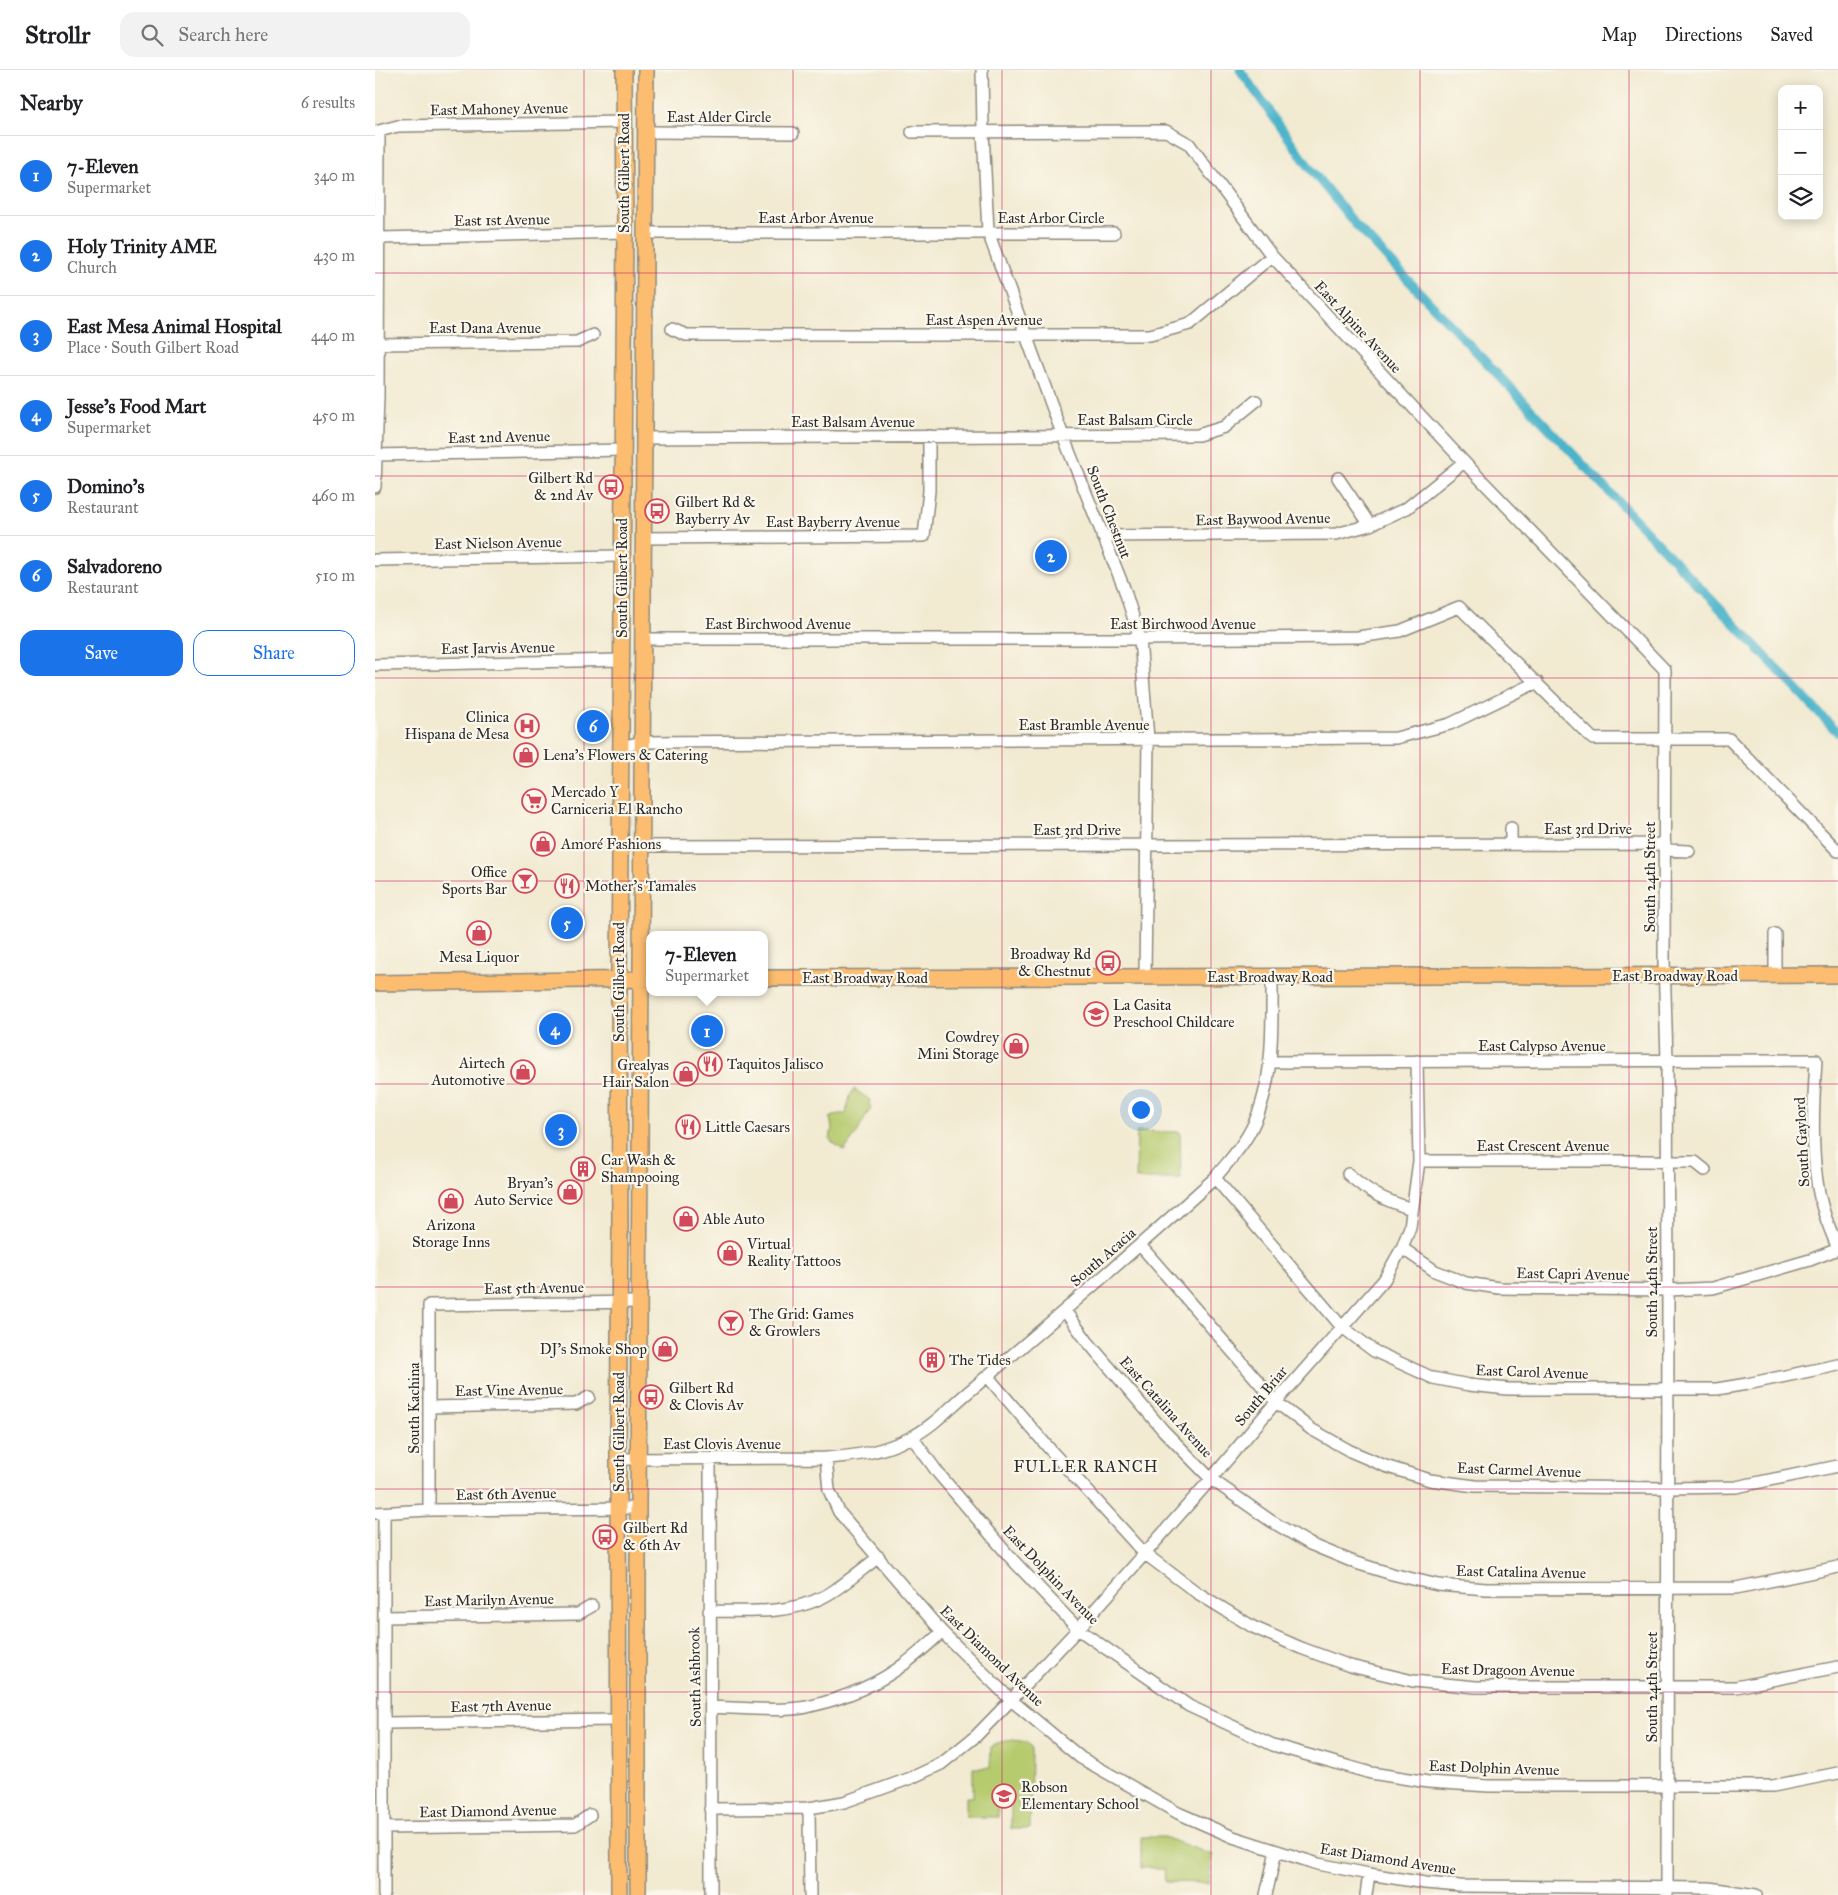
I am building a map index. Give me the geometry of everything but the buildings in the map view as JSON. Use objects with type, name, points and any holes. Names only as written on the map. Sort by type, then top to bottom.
[{"type":"main road","name":"South Gilbert Road","points":[[619,1895],[619,979],[625,232],[624,70]]},
{"type":"main road","name":"South Gilbert Road","points":[[638,1895],[639,1302],[646,979],[642,846],[642,639],[646,70]]},
{"type":"main road","name":"East Broadway Road","points":[[768,978],[1838,975]]},
{"type":"main road","points":[[375,983],[646,979]]},
{"type":"main road","points":[[620,1130],[627,1145],[630,1192],[634,1198],[641,1199]]},
{"type":"main road","points":[[620,1224],[630,1230],[640,1266]]},
{"type":"street","name":"South Chestnut","points":[[982,70],[987,232],[1063,436],[1124,588],[1140,640],[1148,740],[1145,976]]},
{"type":"street","name":"East Mahoney Avenue","points":[[377,132],[398,126],[624,122]]},
{"type":"street","name":"East Alpine Avenue","points":[[912,132],[1166,131],[1189,144],[1272,256],[1464,462],[1665,670]]},
{"type":"street","points":[[375,487],[379,397],[377,344],[380,238],[377,132]]},
{"type":"street","name":"East Alder Circle","points":[[645,132],[793,133]]},
{"type":"street","name":"East 1st Avenue","points":[[380,238],[625,232]]},
{"type":"street","name":"East Arbor Circle","points":[[987,232],[1114,233]]},
{"type":"street","name":"East Arbor Avenue","points":[[644,233],[987,232]]},
{"type":"street","name":"East Aspen Avenue","points":[[672,329],[686,335],[1149,335],[1190,324],[1272,256]]},
{"type":"street","name":"East Dana Avenue","points":[[377,344],[577,342],[593,335]]},
{"type":"street","name":"East Balsam Circle","points":[[1063,436],[1198,436],[1224,427],[1256,401]]},
{"type":"street","name":"East Bayberry Avenue","points":[[643,538],[924,536],[929,491],[929,436]]},
{"type":"street","name":"East Balsam Avenue","points":[[643,438],[1063,436]]},
{"type":"street","name":"East 2nd Avenue","points":[[375,455],[623,450]]},
{"type":"street","name":"East Baywood Avenue","points":[[1102,536],[1336,534],[1370,525],[1407,508],[1464,462]]},
{"type":"street","points":[[1338,478],[1370,525]]},
{"type":"street","name":"East Nielson Avenue","points":[[375,560],[622,556]]},
{"type":"street","name":"East Birchwood Avenue","points":[[642,639],[1140,640],[1358,637],[1400,631],[1459,607],[1593,739],[1666,740]]},
{"type":"street","name":"East Jarvis Avenue","points":[[375,665],[622,660]]},
{"type":"street","name":"South 24th Street","points":[[1665,670],[1668,1290],[1667,1891]]},
{"type":"street","name":"East Bramble Avenue","points":[[621,747],[642,742],[1397,738],[1450,724],[1537,682]]},
{"type":"street","points":[[1666,740],[1729,739],[1838,851]]},
{"type":"street","points":[[1511,828],[1511,844]]},
{"type":"street","name":"East 3rd Drive","points":[[642,846],[1511,844],[1665,847],[1689,851]]},
{"type":"street","points":[[1775,934],[1775,975]]},
{"type":"street","name":"South Acacia","points":[[826,1458],[873,1452],[911,1438],[932,1425],[1065,1311],[1215,1178],[1248,1135],[1257,1116],[1266,1084],[1269,1062],[1272,977]]},
{"type":"street","name":"East Calypso Avenue","points":[[1269,1062],[1816,1060]]},
{"type":"street","name":"South Gaylord","points":[[1816,1060],[1813,1100],[1816,1173],[1823,1208],[1838,1249]]},
{"type":"street","name":"South Briar","points":[[710,1809],[809,1808],[853,1799],[911,1778],[941,1764],[976,1736],[1011,1700],[1078,1629],[1211,1479],[1341,1326],[1384,1280],[1402,1248],[1410,1227],[1413,1209],[1419,1161],[1417,1061]]},
{"type":"street","name":"East Crescent Avenue","points":[[1419,1161],[1666,1161],[1695,1162],[1705,1170]]},
{"type":"street","points":[[1348,1174],[1367,1191],[1413,1209]]},
{"type":"street","name":"East Carol Avenue","points":[[1215,1178],[1341,1326],[1374,1351],[1433,1378],[1469,1385],[1508,1389],[1717,1389],[1838,1365]]},
{"type":"street","name":"East Carmel Avenue","points":[[1140,1245],[1275,1402],[1311,1429],[1350,1450],[1385,1466],[1429,1480],[1475,1486],[1736,1487],[1838,1466]]},
{"type":"street","name":"East Capri Avenue","points":[[1402,1248],[1435,1272],[1466,1283],[1499,1288],[1668,1290],[1713,1288],[1810,1260],[1838,1249]]},
{"type":"street","name":"East 5th Avenue","points":[[429,1305],[639,1302]]},
{"type":"street","name":"South Kachina","points":[[429,1305],[429,1510]]},
{"type":"street","name":"East Catalina Avenue","points":[[1065,1311],[1087,1341],[1163,1430],[1211,1479],[1271,1521],[1310,1544],[1356,1563],[1438,1585],[1487,1589],[1736,1588],[1838,1567]]},
{"type":"street","name":"East Dragoon Avenue","points":[[988,1376],[1053,1453],[1144,1553],[1196,1592],[1253,1627],[1301,1648],[1350,1666],[1413,1681],[1476,1687],[1736,1687],[1838,1667]]},
{"type":"street","name":"East Vine Avenue","points":[[429,1407],[576,1404],[589,1397]]},
{"type":"street","name":"East Dolphin Avenue","points":[[911,1438],[937,1473],[1009,1556],[1078,1629],[1189,1706],[1273,1745],[1371,1774],[1427,1782],[1489,1786],[1773,1786],[1838,1773]]},
{"type":"street","name":"East Clovis Avenue","points":[[618,1459],[826,1458]]},
{"type":"street","name":"East Diamond Avenue","points":[[826,1458],[829,1490],[839,1512],[942,1632],[1011,1700],[1081,1758],[1178,1812],[1219,1831],[1276,1851],[1318,1864],[1369,1874],[1460,1886],[1667,1891],[1709,1888],[1756,1895]]},
{"type":"street","name":"South Ashbrook","points":[[710,1459],[711,1895]]},
{"type":"street","name":"East 6th Avenue","points":[[379,1513],[429,1510],[638,1508]]},
{"type":"street","points":[[379,1513],[384,1617],[384,1895]]},
{"type":"street","points":[[709,1611],[769,1611],[800,1606],[824,1597],[879,1557]]},
{"type":"street","name":"East Marilyn Avenue","points":[[384,1617],[578,1614],[592,1606]]},
{"type":"street","points":[[711,1707],[761,1709],[806,1707],[846,1695],[876,1682],[906,1663],[942,1632]]},
{"type":"street","name":"East 7th Avenue","points":[[384,1723],[618,1720]]},
{"type":"street","points":[[809,1808],[810,1895]]},
{"type":"street","name":"East Diamond Avenue","points":[[384,1828],[575,1825],[590,1815]]},
{"type":"street","points":[[1266,1895],[1276,1851]]},
{"type":"street","points":[[1366,1895],[1369,1874]]},
{"type":"green space","points":[[854,1089],[870,1100],[869,1104],[871,1107],[857,1133],[844,1151],[830,1140],[832,1128],[830,1118],[838,1114],[846,1114],[850,1096]]},
{"type":"green space","points":[[1137,1131],[1180,1132],[1181,1179],[1136,1179]]},
{"type":"green space","points":[[1013,1740],[1027,1742],[1031,1747],[1030,1829],[1011,1829],[1011,1796],[998,1797],[998,1817],[966,1817],[966,1797],[973,1797],[973,1768],[990,1768],[991,1747],[1001,1742]]},
{"type":"green space","points":[[1141,1837],[1164,1837],[1213,1855],[1208,1883],[1165,1882],[1164,1868],[1141,1868]]},
{"type":"waterway","points":[[1240,70],[1312,171],[1355,224],[1838,733]]},
{"type":"place","name":"Gilbert Rd & 2nd Av","points":[[611,487]]},
{"type":"place","name":"Gilbert Rd & Bayberry Av","points":[[657,511]]},
{"type":"place","name":"Holy Trinity AME","points":[[1051,556]]},
{"type":"place","name":"Clinica Hispana de Mesa","points":[[527,726]]},
{"type":"place","name":"Salvadoreno","points":[[593,726]]},
{"type":"place","name":"Lena's Flowers & Catering","points":[[526,755]]},
{"type":"place","name":"Mercado Y Carniceria El Rancho","points":[[534,801]]},
{"type":"place","name":"Amoré Fashions","points":[[543,844]]},
{"type":"place","name":"Office Sports Bar","points":[[525,881]]},
{"type":"place","name":"Mother's Tamales","points":[[567,886]]},
{"type":"place","name":"Domino's","points":[[567,923]]},
{"type":"place","name":"Mesa Liquor","points":[[479,933]]},
{"type":"place","name":"Broadway Rd & Chestnut","points":[[1108,963]]},
{"type":"place","name":"La Casita Preschool Childcare","points":[[1096,1014]]},
{"type":"place","name":"Jesse's Food Mart","points":[[555,1029]]},
{"type":"place","name":"7-Eleven","points":[[707,1031]]},
{"type":"place","name":"Cowdrey Mini Storage","points":[[1016,1046]]},
{"type":"place","name":"Taquitos Jalisco","points":[[710,1064]]},
{"type":"place","name":"Airtech Automotive","points":[[523,1072]]},
{"type":"place","name":"Grealyas Hair Salon","points":[[686,1074]]},
{"type":"place","name":"Little Caesars","points":[[688,1127]]},
{"type":"place","name":"East Mesa Animal Hospital","points":[[561,1130]]},
{"type":"place","name":"Car Wash & Shampooing","points":[[583,1169]]},
{"type":"place","name":"Bryan's Auto Service","points":[[570,1192]]},
{"type":"place","name":"Arizona Storage Inns","points":[[451,1201]]},
{"type":"place","name":"Able Auto","points":[[686,1219]]},
{"type":"place","name":"Virtual Reality Tattoos","points":[[730,1253]]},
{"type":"place","name":"The Grid: Games & Growlers","points":[[731,1323]]},
{"type":"place","name":"DJ's Smoke Shop","points":[[665,1349]]},
{"type":"place","name":"The Tides","points":[[932,1360]]},
{"type":"place","name":"Gilbert Rd & Clovis Av","points":[[651,1397]]},
{"type":"place","name":"Gilbert Rd & 6th Av","points":[[605,1537]]},
{"type":"place","name":"Robson Elementary School","points":[[1004,1796]]},
{"type":"district","name":"FULLER RANCH","points":[[1086,1466]]}]
